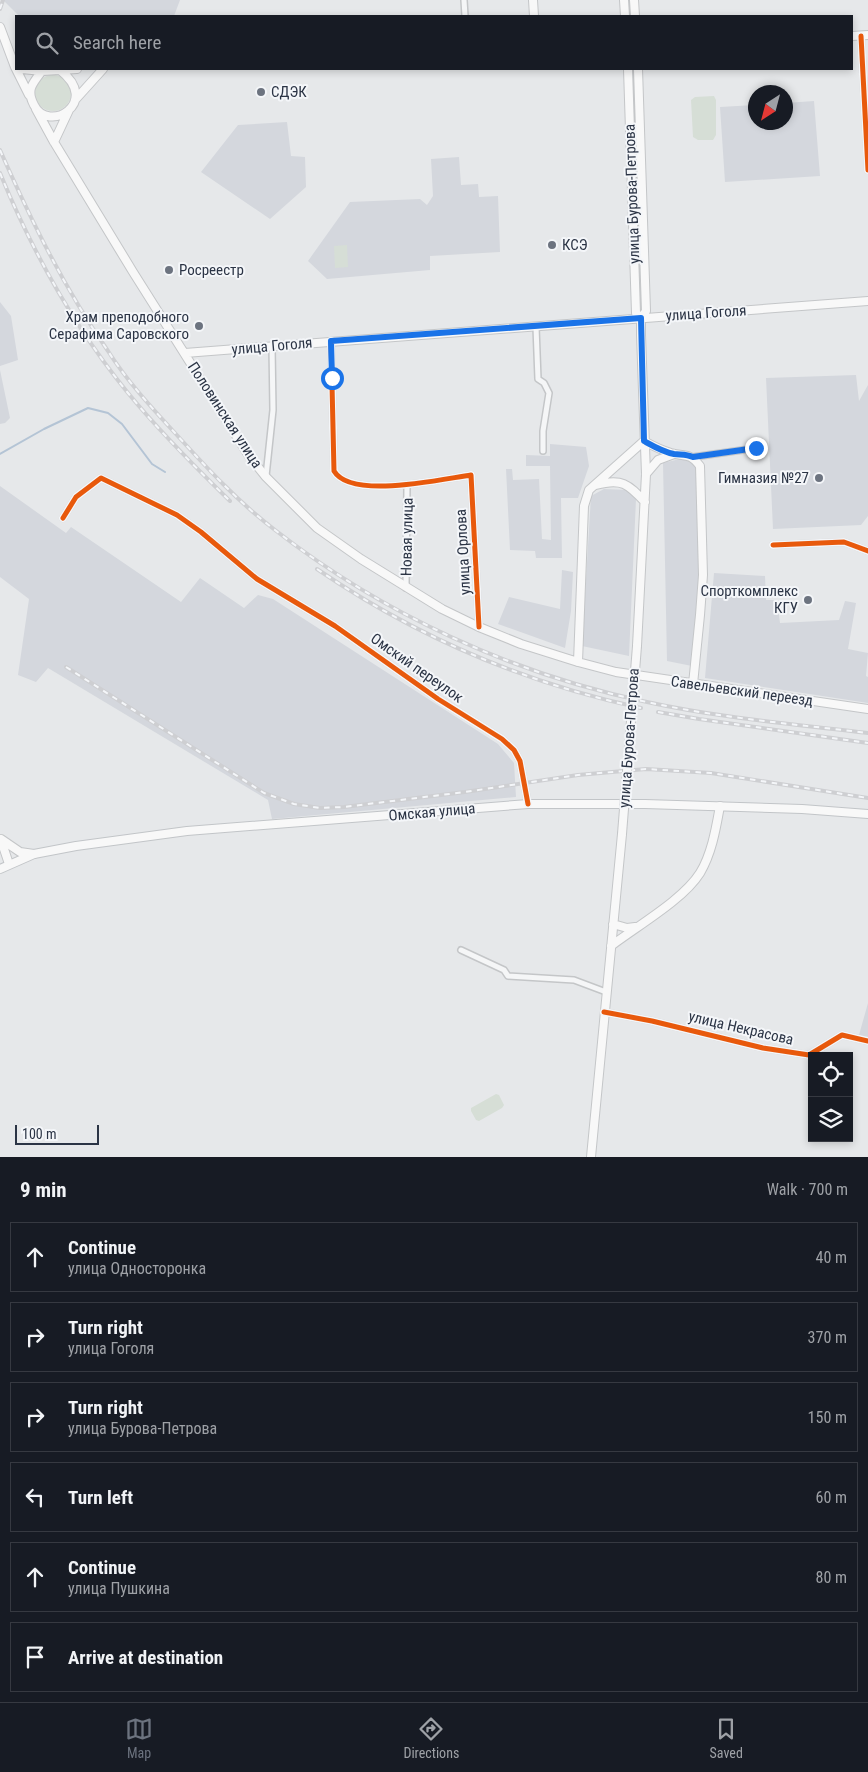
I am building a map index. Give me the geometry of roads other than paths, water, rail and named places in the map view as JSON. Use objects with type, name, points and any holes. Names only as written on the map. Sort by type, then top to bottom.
[{"type":"main road","points":[[533,0],[534,15]]},
{"type":"main road","points":[[624,0],[625,15]]},
{"type":"main road","points":[[634,0],[635,15]]},
{"type":"main road","points":[[0,27],[15,61]]},
{"type":"main road","points":[[19,70],[36,109],[42,114],[53,117],[69,110]]},
{"type":"main road","points":[[34,70],[60,70],[72,81],[75,88],[75,100]]},
{"type":"main road","points":[[54,142],[75,100],[102,70]]},
{"type":"main road","name":"улица Бурова-Петрова","points":[[628,70],[636,312],[641,318]]},
{"type":"main road","name":"улица Бурова-Петрова","points":[[591,1157],[622,834],[637,646],[645,502],[646,474],[641,318],[646,311],[638,70]]},
{"type":"main road","points":[[29,95],[33,82],[42,71]]},
{"type":"main road","name":"Половинская улица","points":[[36,109],[54,142],[214,403],[244,448],[266,476],[317,528],[406,588],[479,628],[521,644],[616,672]]},
{"type":"main road","name":"улица Гоголя","points":[[185,353],[868,301]]},
{"type":"main road","points":[[578,662],[584,506],[589,490],[644,441],[674,454],[685,454],[693,457],[700,466],[703,575],[692,684]]},
{"type":"main road","points":[[646,474],[658,460],[674,454]]},
{"type":"main road","points":[[594,486],[610,482],[621,482],[630,486],[645,502]]},
{"type":"main road","name":"Савельевский переезд","points":[[616,672],[868,709]]},
{"type":"main road","name":"Омская улица","points":[[0,869],[34,854],[76,846],[187,831],[528,804],[720,806],[868,814]]},
{"type":"main road","points":[[611,946],[668,905],[696,879],[708,856],[716,830],[720,806]]},
{"type":"main road","points":[[0,839],[20,852],[34,854]]},
{"type":"main road","points":[[0,839],[8,864]]},
{"type":"main road","points":[[613,924],[627,928],[635,927]]},
{"type":"street","points":[[464,0],[465,15]]},
{"type":"street","points":[[864,36],[868,170]]},
{"type":"street","points":[[536,327],[538,379],[544,383],[548,393],[543,451]]},
{"type":"street","points":[[331,341],[334,470],[338,476],[348,482],[380,486],[407,486]]},
{"type":"street","points":[[266,476],[273,410],[272,347]]},
{"type":"street","points":[[693,457],[764,447]]},
{"type":"street","name":"улица Орлова","points":[[407,486],[471,475],[479,628]]},
{"type":"street","name":"Омский переулок","points":[[63,518],[76,497],[100,478],[177,515],[201,532],[257,579],[335,626],[438,699],[502,739],[514,750],[520,761],[528,804]]},
{"type":"street","name":"Новая улица","points":[[406,588],[407,486]]},
{"type":"street","points":[[773,545],[844,542],[868,551]]},
{"type":"street","points":[[461,950],[504,970],[508,976],[574,980],[606,992]]},
{"type":"street","name":"улица Некрасова","points":[[604,1012],[652,1021],[763,1048],[809,1055],[842,1035],[868,1041]]},
{"type":"waterway","points":[[0,454],[44,429],[88,408],[108,413],[122,424],[152,464],[165,472]]},
{"type":"railway","points":[[0,9],[3,0]]},
{"type":"railway","points":[[0,150],[36,228],[63,278],[92,327],[123,373],[157,413],[235,496],[261,519],[316,560],[405,614],[451,637],[548,675],[597,690],[674,708],[868,733]]},
{"type":"railway","points":[[0,173],[41,260],[90,342],[128,393],[153,422],[230,501]]},
{"type":"railway","points":[[317,569],[393,615],[432,636],[472,654],[513,671],[555,685],[641,708]]},
{"type":"railway","points":[[66,667],[264,793],[294,804],[320,808],[344,807],[465,792],[578,775],[646,769],[711,773],[868,798]]},
{"type":"railway","points":[[658,712],[868,743]]},
{"type":"place","name":"СДЭК","points":[[261,92]]},
{"type":"place","name":"КСЭ","points":[[552,245]]},
{"type":"place","name":"Росреестр","points":[[169,270]]},
{"type":"place","name":"Храм преподобного Серафима Саровского","points":[[199,326]]},
{"type":"place","name":"Гимназия №27","points":[[819,478]]},
{"type":"place","name":"Спорткомплекс КГУ","points":[[808,600]]}]
